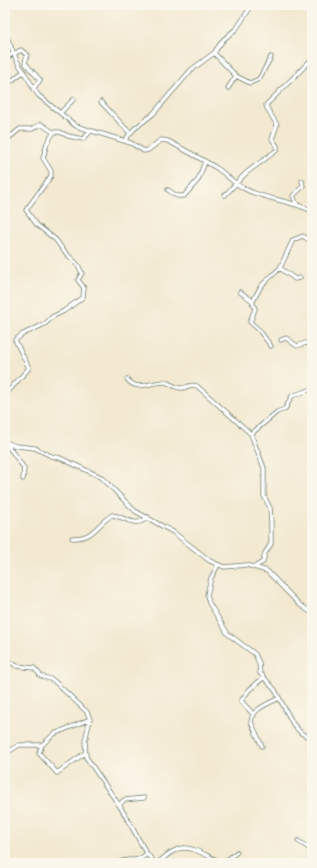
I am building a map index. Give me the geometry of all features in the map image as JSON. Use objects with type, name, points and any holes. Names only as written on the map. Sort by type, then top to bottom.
[{"type":"street","points":[[124,141],[130,133],[154,112],[191,70],[214,52],[223,40],[237,28],[252,5]]},
{"type":"street","points":[[5,34],[14,54],[38,96],[76,126],[124,141],[146,151],[161,140],[165,140],[219,170],[235,184],[256,194],[297,204],[312,211]]},
{"type":"street","points":[[5,60],[21,50],[27,55],[26,64],[40,80],[33,88]]},
{"type":"street","points":[[214,52],[236,76],[248,83],[256,81],[271,57]]},
{"type":"street","points":[[225,195],[235,184],[277,150],[277,146],[272,139],[277,125],[266,105],[312,59]]},
{"type":"street","points":[[5,86],[24,71]]},
{"type":"street","points":[[228,88],[236,76]]},
{"type":"street","points":[[60,113],[74,99]]},
{"type":"street","points":[[101,102],[130,133]]},
{"type":"street","points":[[5,142],[20,129],[32,129],[41,124],[54,132],[60,132],[68,136],[83,139],[91,131]]},
{"type":"street","points":[[5,395],[29,368],[15,340],[23,334],[45,324],[52,317],[67,309],[83,297],[84,288],[78,280],[82,275],[82,272],[54,238],[37,225],[26,210],[51,176],[51,171],[43,158],[47,143],[54,132]]},
{"type":"street","points":[[168,190],[177,196],[184,196],[198,180],[205,162]]},
{"type":"street","points":[[297,204],[293,195],[303,186],[302,181]]},
{"type":"street","points":[[252,301],[261,286],[280,268],[295,239],[303,236],[312,242]]},
{"type":"street","points":[[280,268],[295,279],[300,278]]},
{"type":"street","points":[[240,292],[252,301],[255,309],[250,322],[259,330],[271,346]]},
{"type":"street","points":[[281,340],[286,338],[297,346],[306,343],[312,346]]},
{"type":"street","points":[[127,379],[132,384],[142,386],[162,382],[179,388],[189,384],[197,386],[251,434],[264,468],[264,496],[270,508],[272,531],[271,544],[265,553],[263,562],[254,567]]},
{"type":"street","points":[[251,434],[277,412],[285,409],[292,396],[312,389]]},
{"type":"street","points":[[5,442],[16,446],[36,448],[51,456],[60,458],[97,475],[105,480],[132,509],[173,532],[218,565],[231,567],[244,565],[254,567],[271,574],[299,604],[312,613]]},
{"type":"street","points":[[5,442],[24,468],[23,479]]},
{"type":"street","points":[[72,538],[89,536],[112,515],[135,523],[141,523],[148,518]]},
{"type":"street","points":[[218,565],[211,578],[207,595],[208,602],[228,634],[255,654],[259,663],[259,671],[263,678],[272,686],[293,724],[301,733],[312,739]]},
{"type":"street","points":[[5,659],[18,666],[34,668],[41,676],[53,680],[82,706],[88,714],[90,719],[85,753],[90,764],[119,805],[147,854],[155,863]]},
{"type":"street","points":[[254,715],[241,701],[249,690],[263,678]]},
{"type":"street","points":[[262,746],[251,722],[254,715],[262,706],[279,698]]},
{"type":"street","points":[[85,753],[57,773],[39,753],[42,745],[54,734],[90,719]]},
{"type":"street","points":[[5,754],[19,745],[42,745]]},
{"type":"street","points":[[119,805],[124,800],[144,798]]},
{"type":"street","points":[[298,841],[309,848],[312,854]]},
{"type":"street","points":[[158,863],[171,851],[182,847],[221,862],[227,860],[237,852]]},
{"type":"street","points":[[118,863],[125,860],[138,861],[147,854]]}]
